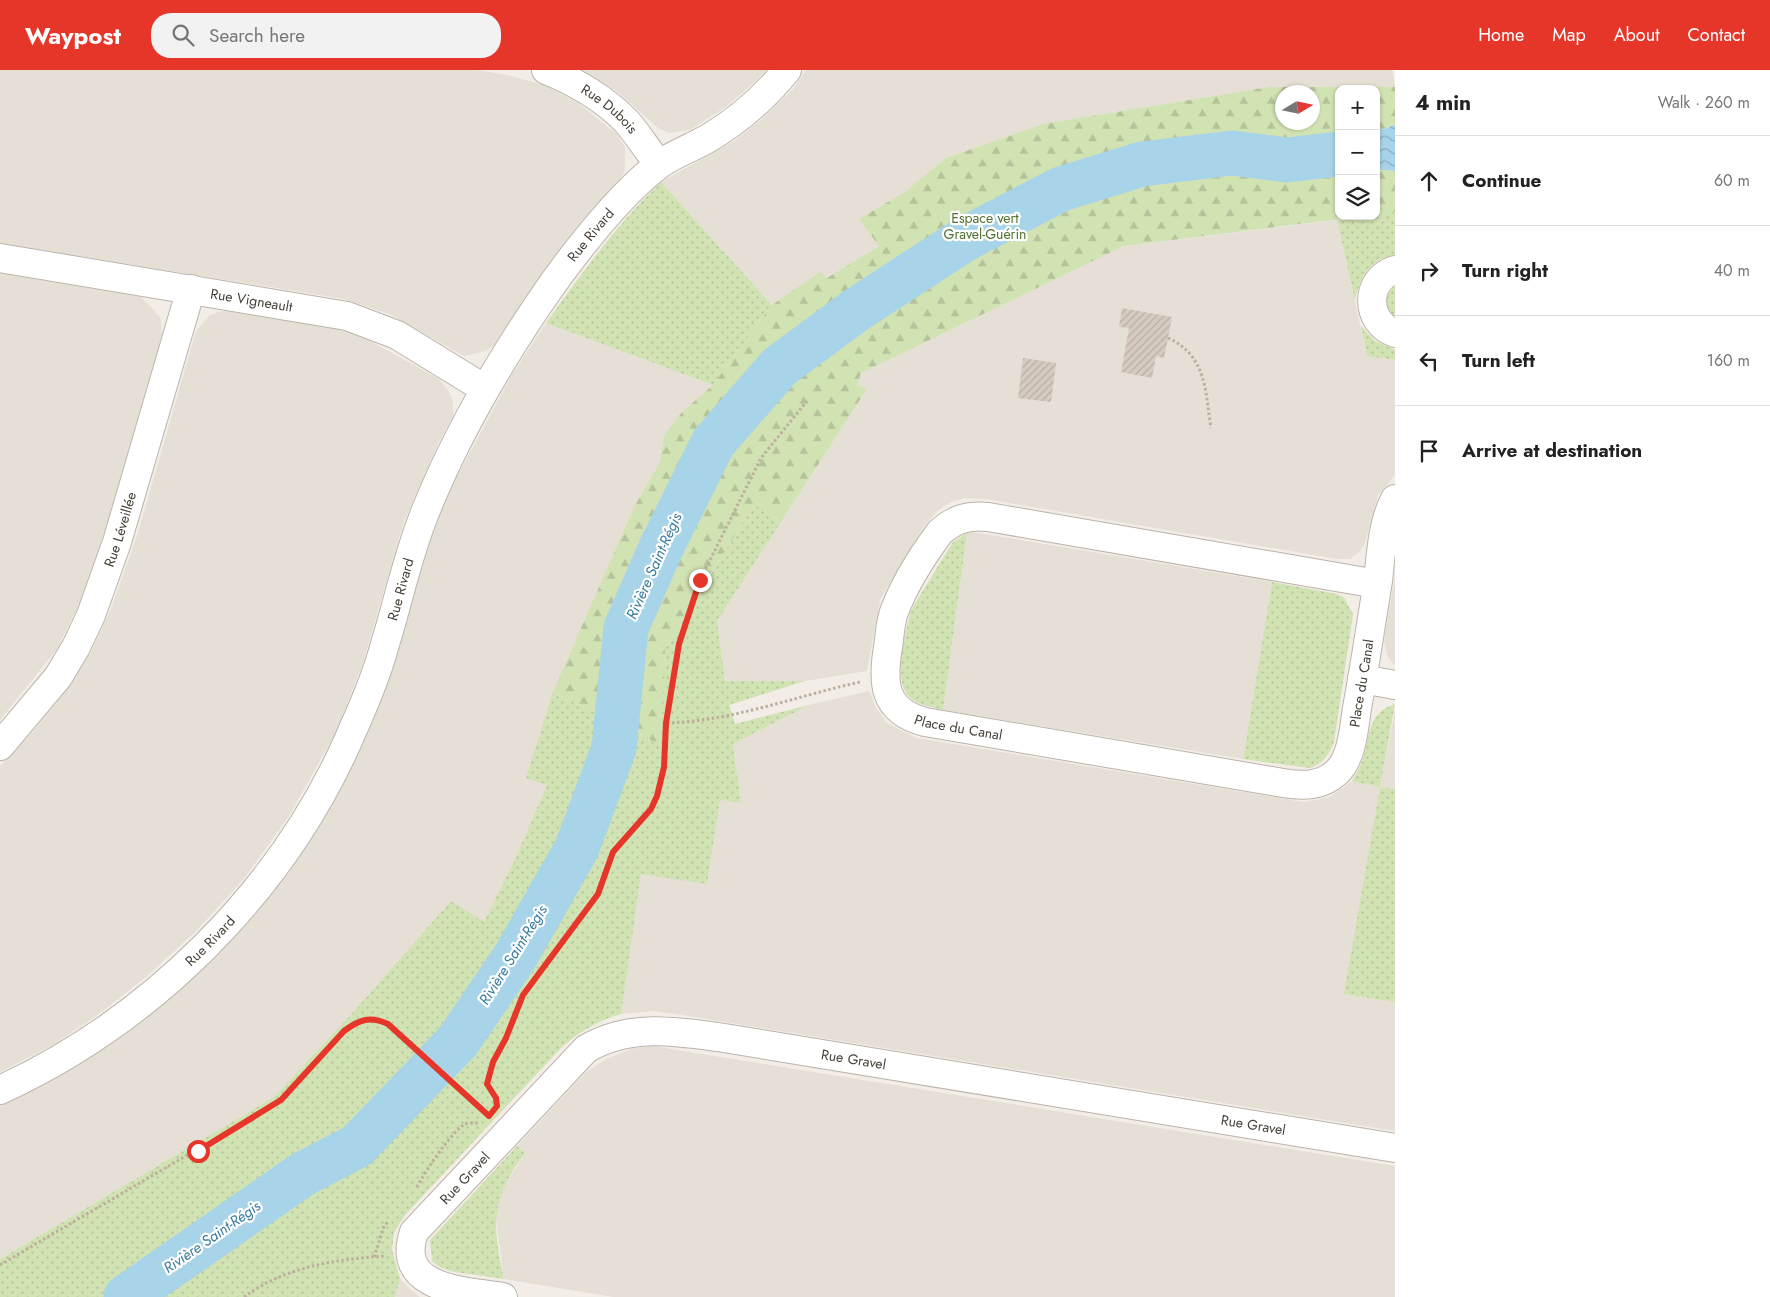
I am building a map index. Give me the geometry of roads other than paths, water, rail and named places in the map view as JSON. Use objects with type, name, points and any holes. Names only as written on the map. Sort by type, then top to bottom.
[{"type":"street","name":"Rue Dubois","points":[[546,70],[565,78],[614,109],[635,131],[659,164]]},
{"type":"street","name":"Rue Rivard","points":[[0,1090],[55,1063],[128,1015],[166,984],[203,948],[266,878],[327,783],[346,745],[384,649],[410,554],[425,510],[485,389],[539,303],[626,194],[659,164],[705,140],[745,114],[787,70]]},
{"type":"street","name":"Rue Vigneault","points":[[0,258],[320,310],[356,318],[397,335],[485,389]]},
{"type":"street","points":[[1395,270],[1381,278],[1375,286],[1372,297],[1376,318],[1383,326],[1395,332]]},
{"type":"street","name":"Rue Léveillée","points":[[0,746],[36,706],[58,677],[76,647],[91,615],[117,542],[191,289]]},
{"type":"street","points":[[1377,584],[1389,515],[1395,499]]},
{"type":"street","name":"Place du Canal","points":[[966,516],[988,516],[1377,584],[1362,679],[1345,760],[1338,771],[1328,779],[1316,784],[1301,786],[925,722],[906,715],[891,701],[884,679],[894,614],[900,599],[940,532],[948,524],[966,516]]},
{"type":"street","points":[[1362,679],[1395,685]]},
{"type":"street","name":"Rue Gravel","points":[[503,1297],[456,1289],[430,1282],[420,1275],[402,1255],[422,1220],[576,1058],[597,1042],[640,1031],[658,1030],[718,1037],[1395,1148]]},
{"type":"water","points":[[1395,125],[1395,171],[1380,169],[1380,130]]},
{"type":"water","points":[[1335,144],[1335,165],[1287,160]]},
{"type":"waterway","name":"Rivière Saint-Régis","points":[[126,1297],[303,1174],[357,1146],[458,1041],[515,957],[577,848],[614,748],[626,628],[660,550],[713,443],[779,367],[856,310],[965,239],[1061,189],[1142,164],[1232,153],[1287,160],[1335,154]]},
{"type":"park label","name":"Espace vert Gravel-Guérin","points":[[985,226]]}]
